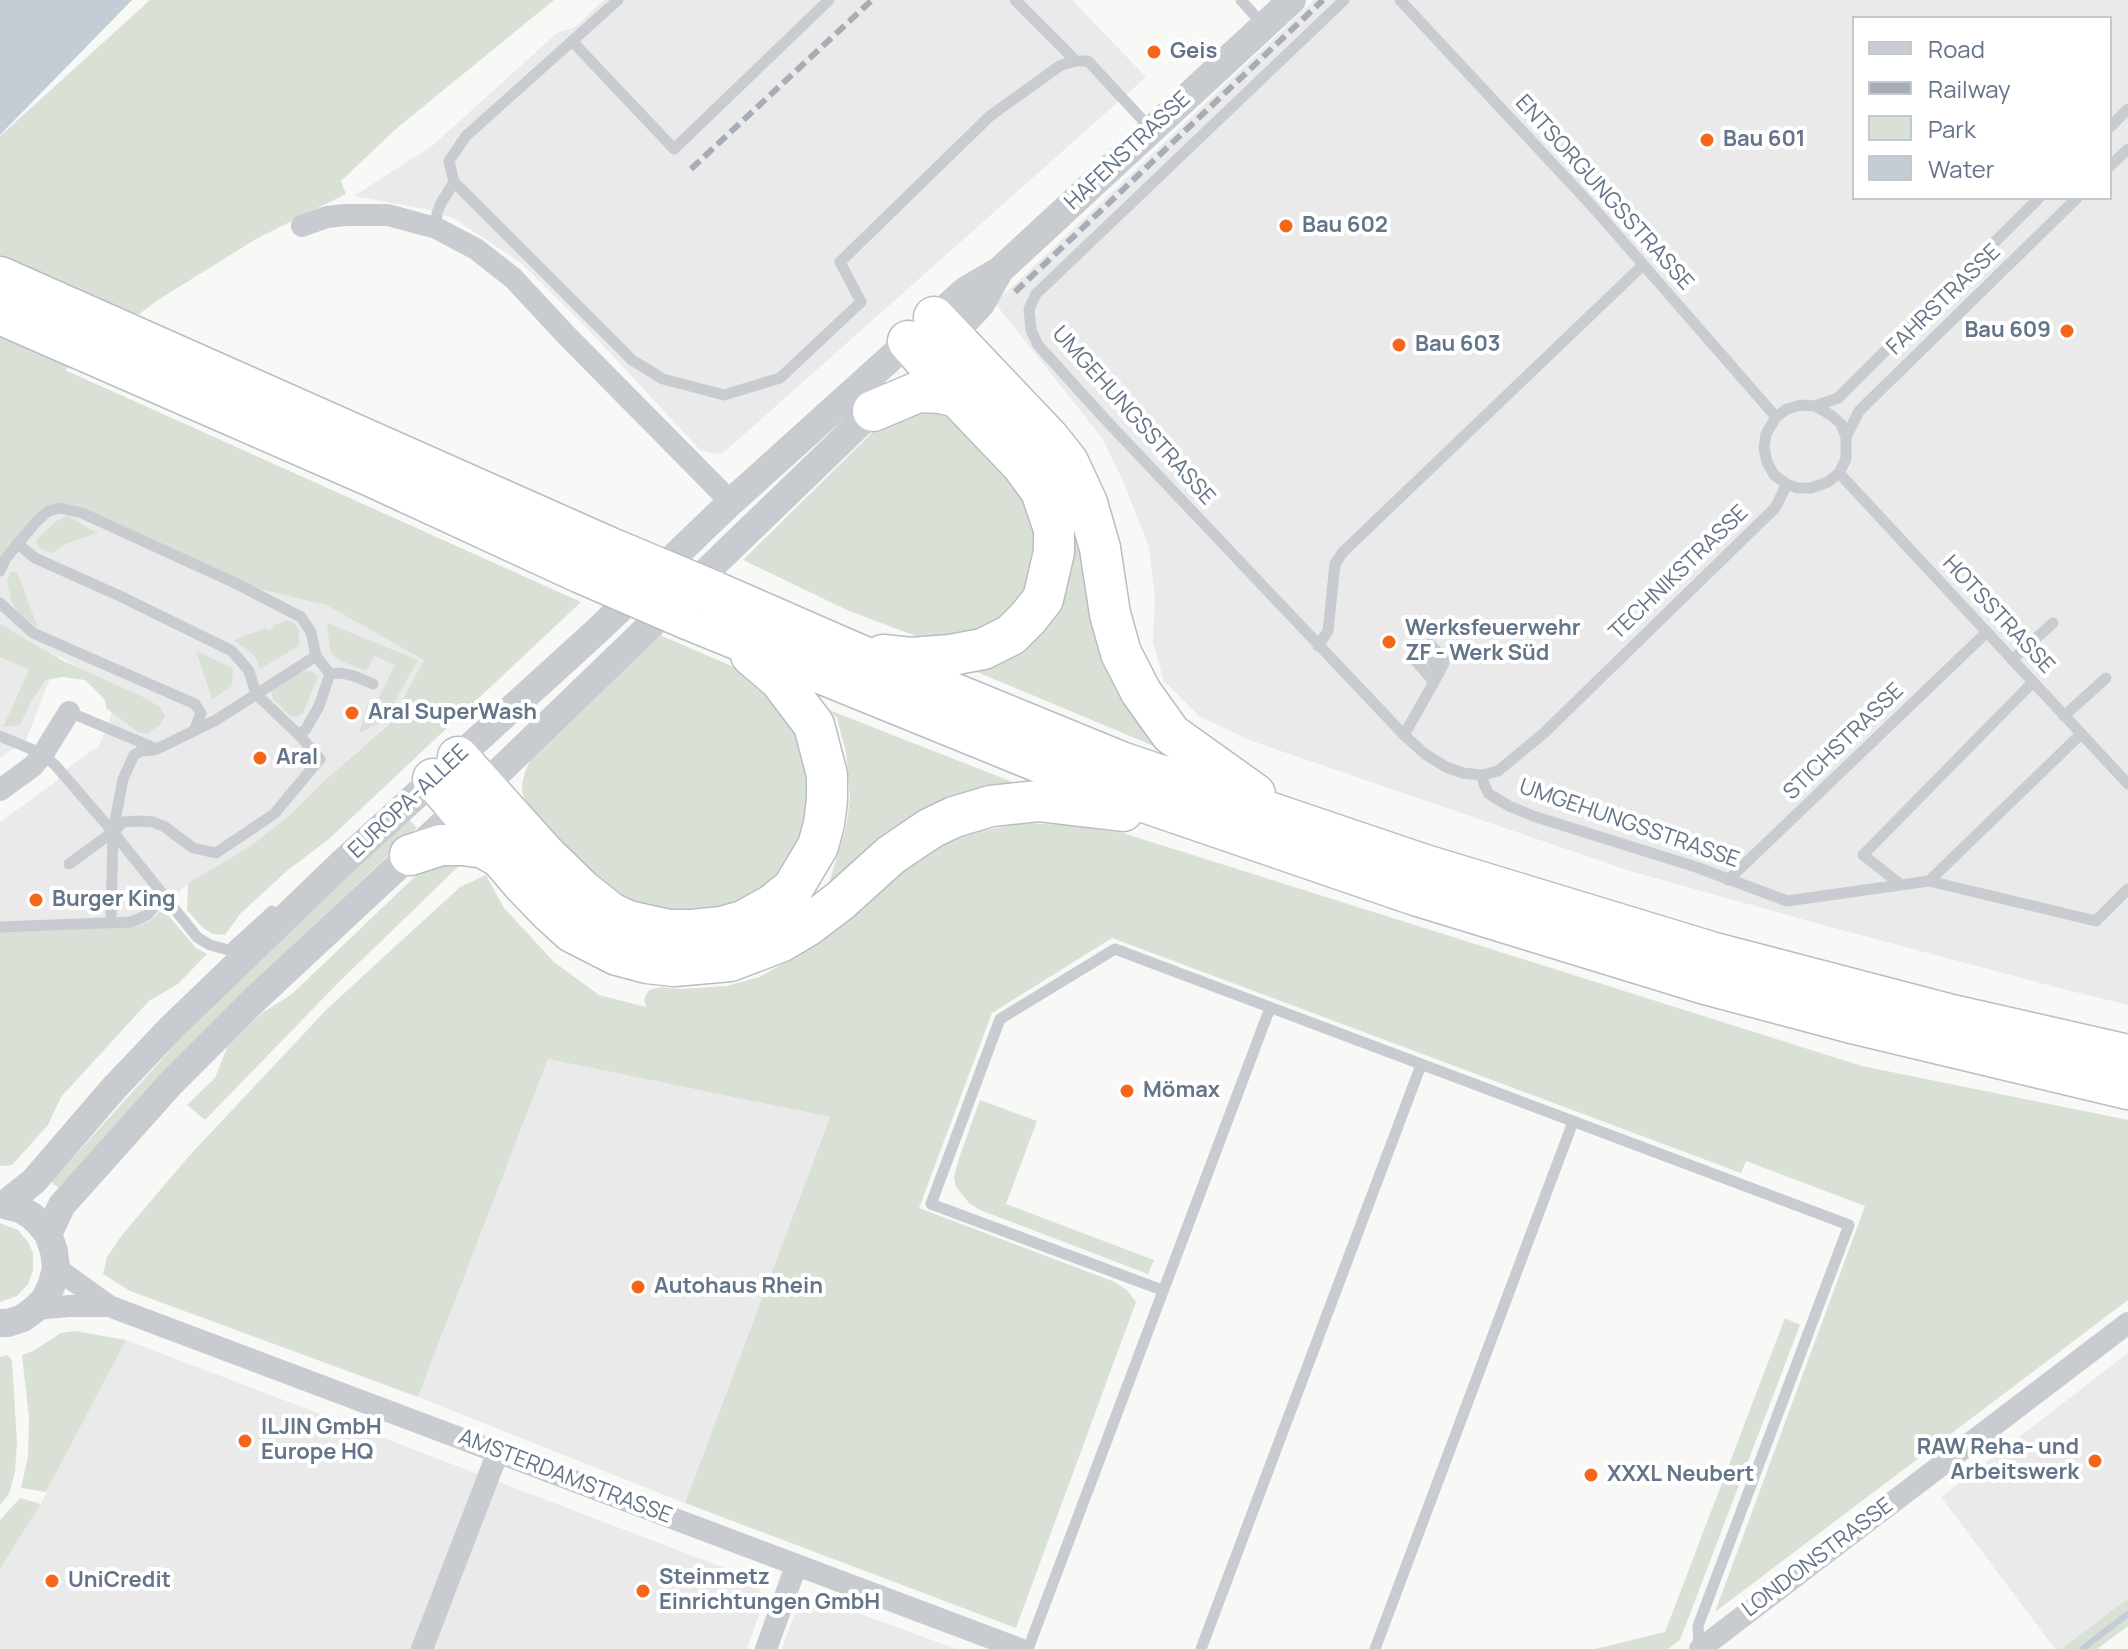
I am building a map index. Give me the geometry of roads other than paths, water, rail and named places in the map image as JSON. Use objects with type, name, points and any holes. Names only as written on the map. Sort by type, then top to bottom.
[{"type":"highway","points":[[0,277],[373,477],[594,559],[698,604],[855,653],[1121,762],[1528,897],[1711,952],[1965,1018],[2128,1055]]},
{"type":"highway","points":[[0,314],[177,373]]},
{"type":"highway","points":[[855,653],[911,658],[983,649],[1011,635],[1043,599],[1054,552],[1054,529],[1041,491],[1022,465],[957,397],[930,339]]},
{"type":"highway","points":[[930,339],[1049,438],[1068,462],[1087,503],[1100,548],[1110,614],[1121,653],[1141,692],[1171,734],[1228,777],[1298,822]]},
{"type":"highway","points":[[873,411],[918,392],[957,397]]},
{"type":"highway","points":[[446,768],[472,798],[545,854],[611,913],[628,921],[669,930],[722,927],[743,921],[772,905],[793,888],[818,846],[826,812],[827,775],[814,725],[780,680],[698,604]]},
{"type":"highway","points":[[733,639],[1103,788],[1418,896],[1705,984],[1862,1026],[2128,1089]]},
{"type":"highway","points":[[472,798],[501,858],[572,932],[617,955],[674,966],[730,961],[780,942],[807,926],[891,855],[931,828],[954,817],[991,806],[1038,801],[1199,821]]},
{"type":"highway","points":[[410,855],[441,845],[464,845],[484,848],[501,858]]},
{"type":"street","name":"HAFENSTRASSE","points":[[930,339],[981,304],[1000,270],[1292,0]]},
{"type":"street","points":[[302,226],[327,217],[388,215],[436,228],[476,249],[513,278],[731,502]]},
{"type":"street","name":"EUROPA-ALLEE","points":[[3,1204],[34,1181],[114,1088],[172,1027],[343,862],[598,630],[731,502],[930,339]]},
{"type":"street","name":"EUROPA-ALLEE","points":[[3,1204],[32,1216],[48,1234],[62,1205],[172,1082],[251,1003],[472,798],[873,411],[930,339]]},
{"type":"street","points":[[0,790],[33,766],[69,712]]},
{"type":"street","points":[[0,1323],[23,1318],[45,1299],[56,1268],[48,1234]]},
{"type":"street","name":"AMSTERDAMSTRASSE","points":[[56,1268],[109,1306],[1020,1649]]},
{"type":"street","name":"AMSTERDAMSTRASSE","points":[[35,1309],[109,1306]]},
{"type":"street","name":"LONDONSTRASSE","points":[[1699,1649],[2128,1323]]},
{"type":"street","points":[[422,1649],[498,1452]]},
{"type":"street","points":[[766,1649],[796,1566]]},
{"type":"lane","points":[[618,0],[466,136],[449,161],[454,182],[632,360],[663,379],[724,395],[780,378],[861,302],[840,262],[990,116],[1061,65],[1088,61],[1151,129]]},
{"type":"lane","points":[[572,41],[674,149],[829,0]]},
{"type":"lane","points":[[1015,0],[1076,61]]},
{"type":"lane","points":[[1241,0],[1264,26]]},
{"type":"lane","name":"UMGEHUNGSSTRASSE","points":[[1344,0],[1036,294],[1029,309],[1031,330],[1038,345],[1404,735],[1446,767],[1482,775],[1489,794],[1509,806],[1696,867],[1787,901],[1929,881],[2096,921],[2128,889]]},
{"type":"lane","name":"ENTSORGUNGSSTRASSE","points":[[1400,0],[1581,194],[1776,417]]},
{"type":"lane","points":[[2112,125],[2128,109]]},
{"type":"lane","points":[[2112,164],[2128,149]]},
{"type":"lane","points":[[436,228],[437,213],[454,182]]},
{"type":"lane","name":"FAHRSTRASSE","points":[[1815,406],[1838,398],[2037,200]]},
{"type":"lane","name":"FAHRSTRASSE","points":[[1846,437],[1859,411],[2075,200]]},
{"type":"lane","points":[[1318,646],[1328,631],[1335,564],[1343,552],[1643,265]]},
{"type":"lane","points":[[1801,405],[1815,406],[1841,424],[1846,437],[1846,459],[1839,473],[1828,482],[1811,488],[1797,488],[1774,475],[1764,448],[1766,434],[1776,417],[1787,409],[1801,405]]},
{"type":"lane","name":"HOTSSTRASSE","points":[[1839,473],[2128,784]]},
{"type":"lane","name":"TECHNIKSTRASSE","points":[[1482,775],[1498,771],[1544,733],[1775,508],[1787,484]]},
{"type":"lane","points":[[0,571],[17,543],[48,511],[60,508],[82,513],[235,583],[301,617],[311,632],[316,656],[330,674]]},
{"type":"lane","points":[[17,543],[35,558],[232,651],[249,671],[256,694],[320,759],[274,814],[216,853],[193,848],[153,822],[123,822],[69,864]]},
{"type":"lane","points":[[0,603],[33,633],[195,704],[201,713],[194,731]]},
{"type":"lane","points":[[2012,660],[2053,623]]},
{"type":"lane","name":"STICHSTRASSE","points":[[1728,880],[1987,632]]},
{"type":"lane","points":[[1404,735],[1437,676],[1444,663],[1443,658],[1422,651],[1437,676]]},
{"type":"lane","points":[[111,921],[113,832],[123,779],[134,755],[157,749],[216,720],[316,656]]},
{"type":"lane","points":[[330,674],[354,676],[373,684]]},
{"type":"lane","points":[[299,735],[319,706],[330,674]]},
{"type":"lane","points":[[2064,716],[2106,678]]},
{"type":"lane","points":[[1900,884],[1863,855],[2033,682]]},
{"type":"lane","points":[[69,712],[157,749]]},
{"type":"lane","points":[[1929,881],[2081,734]]},
{"type":"lane","points":[[0,736],[43,754],[113,832],[197,937],[210,945],[229,950],[286,899]]},
{"type":"lane","points":[[296,890],[343,862]]},
{"type":"lane","points":[[0,927],[131,922],[147,915],[164,895]]},
{"type":"lane","points":[[1162,1290],[931,1204],[1000,1019],[1115,949],[1849,1225],[1698,1626],[1699,1649]]},
{"type":"lane","points":[[1028,1649],[1270,1008]]},
{"type":"lane","points":[[1201,1649],[1421,1065]]},
{"type":"lane","points":[[1375,1649],[1573,1122]]},
{"type":"water","points":[[0,0],[132,0],[0,135]]},
{"type":"waterway","points":[[2082,1649],[2128,1614]]},
{"type":"railway","points":[[691,169],[872,0]]},
{"type":"railway","points":[[1015,292],[1323,0]]},
{"type":"place","name":"Geis","points":[[1154,52]]},
{"type":"place","name":"Bau 601","points":[[1707,140]]},
{"type":"place","name":"Bau 602","points":[[1286,226]]},
{"type":"place","name":"Bau 609","points":[[2067,331]]},
{"type":"place","name":"Bau 603","points":[[1399,345]]},
{"type":"place","name":"Werksfeuerwehr ZF - Werk Süd","points":[[1389,642]]},
{"type":"place","name":"Aral SuperWash","points":[[352,713]]},
{"type":"place","name":"Aral","points":[[260,758]]},
{"type":"place","name":"Burger King","points":[[36,900]]},
{"type":"place","name":"Mömax","points":[[1127,1091]]},
{"type":"place","name":"Autohaus Rhein","points":[[638,1287]]},
{"type":"place","name":"ILJIN GmbH Europe HQ","points":[[245,1441]]},
{"type":"place","name":"RAW Reha- und Arbeitswerk","points":[[2095,1461]]},
{"type":"place","name":"XXXL Neubert","points":[[1591,1475]]},
{"type":"place","name":"UniCredit","points":[[52,1581]]},
{"type":"place","name":"Steinmetz Einrichtungen GmbH","points":[[643,1591]]}]
